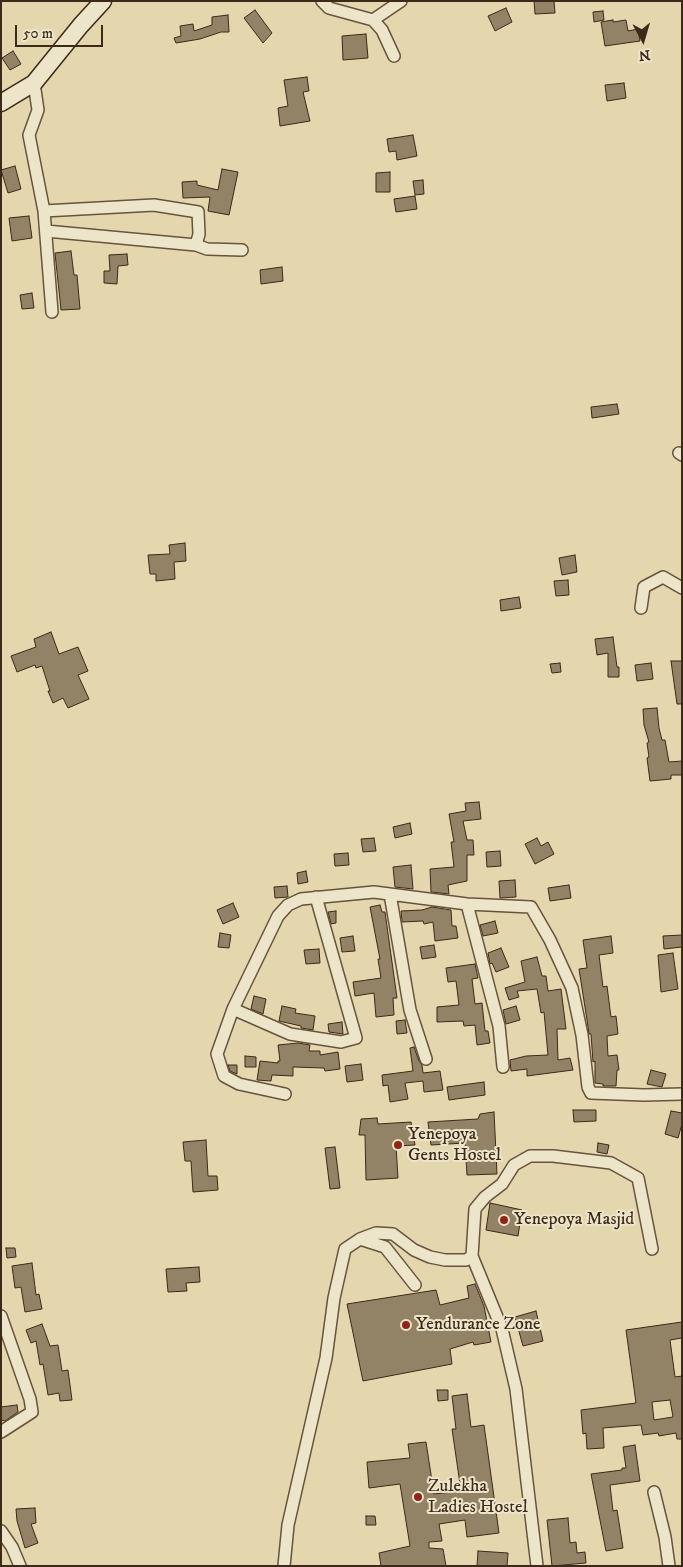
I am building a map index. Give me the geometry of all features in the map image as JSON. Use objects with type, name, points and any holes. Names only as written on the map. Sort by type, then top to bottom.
[{"type":"main road","points":[[1,103],[34,83],[103,1]]},
{"type":"street","points":[[322,1],[330,8],[373,20],[382,30],[394,56]]},
{"type":"street","points":[[373,20],[402,1]]},
{"type":"street","points":[[34,83],[38,110],[29,134],[44,211],[52,312]]},
{"type":"street","points":[[44,211],[154,205],[198,212],[199,234],[196,245]]},
{"type":"street","points":[[46,231],[196,245],[207,249],[242,250]]},
{"type":"street","points":[[641,608],[644,587],[663,577],[682,588]]},
{"type":"street","points":[[286,1094],[239,1084],[224,1076],[217,1054],[232,1009],[278,916],[288,905],[301,899],[374,892],[467,904],[531,907],[550,940],[572,988],[582,1035],[588,1087],[591,1093],[682,1094]]},
{"type":"street","points":[[390,894],[410,1010],[426,1059]]},
{"type":"street","points":[[232,1009],[290,1034],[341,1042],[356,1038],[316,897]]},
{"type":"street","points":[[467,904],[499,1026],[503,1067]]},
{"type":"street","points":[[537,1566],[516,1389],[502,1329],[472,1256],[475,1209],[485,1197],[502,1184],[514,1165],[530,1156],[553,1156],[611,1163],[638,1178],[652,1249]]},
{"type":"street","points":[[284,1566],[288,1525],[326,1358],[334,1298],[344,1249],[360,1239],[376,1233],[393,1234],[414,1250],[430,1257],[445,1260],[466,1260],[472,1256]]},
{"type":"street","points":[[360,1239],[385,1247],[415,1285]]},
{"type":"street","points":[[1,1316],[30,1399],[32,1412],[1,1432]]},
{"type":"street","points":[[654,1492],[665,1538],[669,1566]]},
{"type":"street","points":[[1,1531],[12,1547],[20,1566]]},
{"type":"building","points":[[534,1],[554,1],[555,13],[535,14]]},
{"type":"building","points":[[506,8],[512,22],[495,31],[488,16]]},
{"type":"building","points":[[255,10],[272,33],[263,43],[244,18]]},
{"type":"building","points":[[603,11],[604,20],[594,22],[593,12]]},
{"type":"building","points":[[228,15],[229,32],[221,32],[200,39],[176,43],[174,38],[181,36],[180,26],[193,24],[194,31],[212,25],[212,17]]},
{"type":"building","points":[[613,20],[613,22],[626,20],[628,31],[638,29],[640,41],[605,46],[601,22]]},
{"type":"building","points":[[366,34],[368,58],[343,60],[342,36]]},
{"type":"building","points":[[13,51],[21,64],[10,70],[2,58]]},
{"type":"building","points":[[307,77],[309,91],[303,92],[310,121],[280,126],[278,108],[288,106],[284,80]]},
{"type":"building","points":[[624,83],[626,98],[607,101],[605,85]]},
{"type":"building","points":[[413,135],[417,156],[397,160],[396,151],[389,152],[387,139]]},
{"type":"building","points":[[15,166],[21,189],[8,193],[1,170]]},
{"type":"building","points":[[222,169],[238,172],[229,215],[208,211],[210,197],[183,198],[182,182],[197,181],[197,185],[218,190]]},
{"type":"building","points":[[390,172],[390,192],[376,192],[376,173]]},
{"type":"building","points":[[423,180],[424,194],[415,195],[413,181]]},
{"type":"building","points":[[415,196],[417,209],[396,212],[394,199]]},
{"type":"building","points":[[29,216],[32,238],[12,241],[9,218]]},
{"type":"building","points":[[71,251],[74,275],[77,275],[80,309],[61,310],[55,253]]},
{"type":"building","points":[[127,254],[128,265],[118,266],[117,284],[104,283],[104,271],[110,271],[109,255]]},
{"type":"building","points":[[282,267],[283,281],[261,284],[260,270]]},
{"type":"building","points":[[32,293],[34,308],[22,309],[20,295]]},
{"type":"building","points":[[617,404],[619,414],[592,418],[591,407]]},
{"type":"building","points":[[185,543],[186,561],[174,562],[175,579],[156,581],[156,574],[150,574],[148,555],[170,554],[169,545]]},
{"type":"building","points":[[575,555],[577,572],[562,575],[559,558]]},
{"type":"building","points":[[568,580],[569,595],[556,596],[554,581]]},
{"type":"building","points":[[519,597],[521,608],[501,611],[500,600]]},
{"type":"building","points":[[51,632],[59,654],[78,647],[88,671],[78,675],[89,699],[68,708],[63,698],[53,703],[42,666],[36,668],[35,665],[17,672],[11,656],[36,647],[34,639]]},
{"type":"building","points":[[613,637],[619,677],[608,677],[608,653],[597,655],[595,639]]},
{"type":"building","points":[[671,661],[682,661],[682,704],[677,704]]},
{"type":"building","points":[[560,663],[561,672],[552,673],[550,664]]},
{"type":"building","points":[[651,663],[653,679],[637,681],[635,665]]},
{"type":"building","points":[[657,708],[659,728],[662,740],[665,740],[669,762],[682,761],[682,775],[671,775],[671,779],[650,781],[647,758],[649,757],[647,743],[649,742],[644,725],[643,709]]},
{"type":"building","points":[[479,802],[481,819],[463,821],[467,840],[473,840],[474,855],[467,855],[467,881],[448,885],[449,894],[431,892],[430,869],[454,867],[451,842],[454,842],[449,814],[466,811],[465,803]]},
{"type":"building","points":[[410,823],[412,834],[395,838],[393,827]]},
{"type":"building","points":[[374,838],[376,851],[363,852],[361,839]]},
{"type":"building","points":[[537,838],[541,846],[548,842],[554,854],[535,864],[525,844]]},
{"type":"building","points":[[500,851],[501,866],[487,867],[486,852]]},
{"type":"building","points":[[348,853],[349,865],[335,866],[334,854]]},
{"type":"building","points":[[411,865],[413,889],[395,887],[393,867]]},
{"type":"building","points":[[306,871],[308,882],[298,884],[297,873]]},
{"type":"building","points":[[515,880],[516,897],[500,898],[499,881]]},
{"type":"building","points":[[569,885],[571,898],[550,901],[548,888]]},
{"type":"building","points":[[287,886],[288,897],[275,898],[274,887]]},
{"type":"building","points":[[233,903],[239,917],[223,924],[217,910]]},
{"type":"building","points":[[380,905],[382,912],[385,912],[397,998],[393,998],[394,1015],[376,1017],[374,993],[355,996],[353,982],[381,978],[378,959],[380,959],[370,907]]},
{"type":"building","points":[[432,907],[451,910],[452,926],[456,926],[458,938],[435,941],[433,922],[424,924],[423,921],[402,922],[401,911],[422,910]]},
{"type":"building","points":[[336,911],[336,923],[331,924],[328,912]]},
{"type":"building","points":[[495,921],[498,933],[483,936],[480,925]]},
{"type":"building","points":[[220,933],[231,935],[229,948],[218,947]]},
{"type":"building","points":[[682,935],[682,947],[664,949],[663,936]]},
{"type":"building","points":[[353,936],[355,951],[342,952],[340,938]]},
{"type":"building","points":[[611,936],[613,953],[599,955],[603,987],[607,986],[611,1017],[616,1016],[618,1034],[607,1036],[608,1056],[617,1055],[619,1070],[617,1070],[616,1086],[603,1086],[603,1084],[595,1083],[595,1061],[593,1062],[591,1034],[589,1034],[579,969],[587,968],[583,940]]},
{"type":"building","points":[[434,945],[436,957],[422,959],[420,947]]},
{"type":"building","points":[[501,948],[509,967],[496,972],[492,963],[490,964],[488,953]]},
{"type":"building","points":[[319,949],[320,963],[306,964],[304,950]]},
{"type":"building","points":[[673,953],[678,989],[661,992],[658,955]]},
{"type":"building","points":[[537,957],[542,976],[546,976],[548,991],[561,989],[566,1029],[557,1029],[558,1060],[570,1058],[573,1070],[527,1076],[527,1069],[511,1071],[510,1060],[526,1056],[548,1055],[544,1012],[541,1013],[537,989],[517,991],[519,997],[509,1000],[505,988],[525,982],[521,961]]},
{"type":"building","points":[[475,964],[478,978],[472,979],[475,1004],[482,1003],[485,1031],[488,1031],[490,1043],[477,1045],[475,1025],[464,1026],[463,1021],[437,1022],[437,1007],[459,1005],[456,981],[448,982],[446,968]]},
{"type":"building","points":[[254,996],[266,999],[263,1014],[251,1009]]},
{"type":"building","points":[[282,1006],[296,1009],[295,1013],[315,1016],[313,1030],[279,1021]]},
{"type":"building","points":[[516,1006],[520,1020],[506,1024],[503,1010]]},
{"type":"building","points":[[405,1020],[407,1033],[397,1034],[396,1021]]},
{"type":"building","points":[[342,1022],[343,1034],[329,1032],[328,1024]]},
{"type":"building","points":[[298,1043],[310,1045],[309,1051],[320,1051],[320,1055],[338,1052],[340,1069],[325,1071],[324,1068],[293,1067],[293,1076],[272,1075],[271,1081],[257,1080],[260,1061],[278,1063],[280,1061],[278,1045]]},
{"type":"building","points":[[414,1047],[422,1065],[423,1073],[440,1071],[443,1090],[424,1092],[423,1081],[405,1083],[408,1099],[390,1102],[388,1085],[383,1086],[382,1075],[413,1071],[410,1048]]},
{"type":"building","points":[[245,1056],[256,1057],[256,1067],[245,1067]]},
{"type":"building","points":[[361,1064],[363,1080],[347,1082],[345,1066]]},
{"type":"building","points":[[228,1065],[237,1065],[237,1074],[230,1071]]},
{"type":"building","points":[[651,1070],[666,1074],[662,1087],[647,1084]]},
{"type":"building","points":[[484,1082],[485,1095],[449,1100],[447,1087]]},
{"type":"building","points":[[573,1110],[596,1110],[596,1121],[574,1122]]},
{"type":"building","points":[[671,1111],[682,1113],[682,1124],[678,1138],[665,1134]]},
{"type":"building","points":[[494,1112],[497,1174],[467,1175],[465,1143],[431,1145],[428,1122],[478,1119],[480,1114]]},
{"type":"building","points":[[377,1118],[378,1124],[411,1122],[415,1145],[396,1146],[398,1178],[366,1180],[365,1135],[359,1135],[361,1119]]},
{"type":"building","points":[[206,1140],[208,1176],[217,1176],[218,1190],[193,1192],[191,1161],[185,1161],[183,1142]]},
{"type":"building","points":[[598,1143],[609,1145],[607,1154],[597,1152]]},
{"type":"building","points":[[335,1147],[340,1188],[330,1189],[325,1148]]},
{"type":"building","name":"Yenepoya Masjid","points":[[490,1203],[522,1210],[518,1236],[486,1230]]},
{"type":"building","points":[[6,1248],[15,1248],[16,1257],[7,1258]]},
{"type":"building","points":[[32,1263],[36,1295],[39,1294],[42,1309],[25,1312],[21,1287],[15,1288],[12,1266]]},
{"type":"building","points":[[199,1267],[200,1282],[186,1283],[187,1291],[168,1292],[166,1269]]},
{"type":"building","name":"Yendurance Zone","points":[[475,1284],[484,1306],[491,1342],[474,1345],[473,1342],[450,1349],[452,1364],[363,1381],[347,1304],[436,1290],[440,1305],[469,1298],[467,1286]]},
{"type":"building","points":[[536,1311],[543,1341],[523,1346],[515,1317]]},
{"type":"building","points":[[682,1322],[682,1338],[670,1340],[675,1377],[682,1376],[682,1439],[677,1439],[676,1433],[659,1436],[658,1433],[643,1435],[641,1425],[603,1428],[604,1448],[587,1449],[586,1433],[583,1434],[581,1410],[636,1403],[626,1330]],"holes":[[[670,1400],[673,1417],[654,1420],[652,1402]]]},
{"type":"building","points":[[42,1324],[50,1346],[58,1345],[62,1371],[68,1370],[72,1400],[60,1401],[59,1393],[48,1395],[43,1364],[40,1365],[36,1341],[31,1343],[26,1330]]},
{"type":"building","points":[[437,1390],[448,1390],[448,1400],[438,1401]]},
{"type":"building","points":[[467,1394],[471,1427],[484,1425],[499,1533],[467,1537],[465,1520],[439,1524],[442,1541],[429,1542],[429,1548],[443,1549],[446,1566],[381,1566],[379,1553],[410,1546],[400,1484],[369,1488],[367,1462],[410,1458],[408,1444],[426,1442],[434,1494],[461,1491],[452,1429],[456,1429],[452,1396]]},
{"type":"building","points":[[17,1405],[18,1412],[5,1421],[1,1420],[1,1407]]},
{"type":"building","points":[[635,1445],[640,1481],[610,1485],[613,1511],[617,1510],[623,1548],[606,1551],[591,1474],[626,1468],[623,1447]]},
{"type":"building","points":[[35,1508],[36,1523],[31,1524],[38,1543],[25,1548],[17,1521],[16,1509]]},
{"type":"building","points":[[366,1516],[375,1516],[376,1525],[366,1525]]},
{"type":"building","points":[[568,1518],[570,1543],[576,1542],[577,1553],[585,1552],[586,1563],[552,1566],[547,1520]]},
{"type":"building","points":[[478,1551],[508,1553],[507,1566],[477,1566]]},
{"type":"place","name":"Yenepoya Gents Hostel","points":[[398,1145]]},
{"type":"place","name":"Yenepoya Masjid","points":[[504,1220]]},
{"type":"place","name":"Yendurance Zone","points":[[406,1325]]},
{"type":"place","name":"Zulekha Ladies Hostel","points":[[418,1497]]}]
